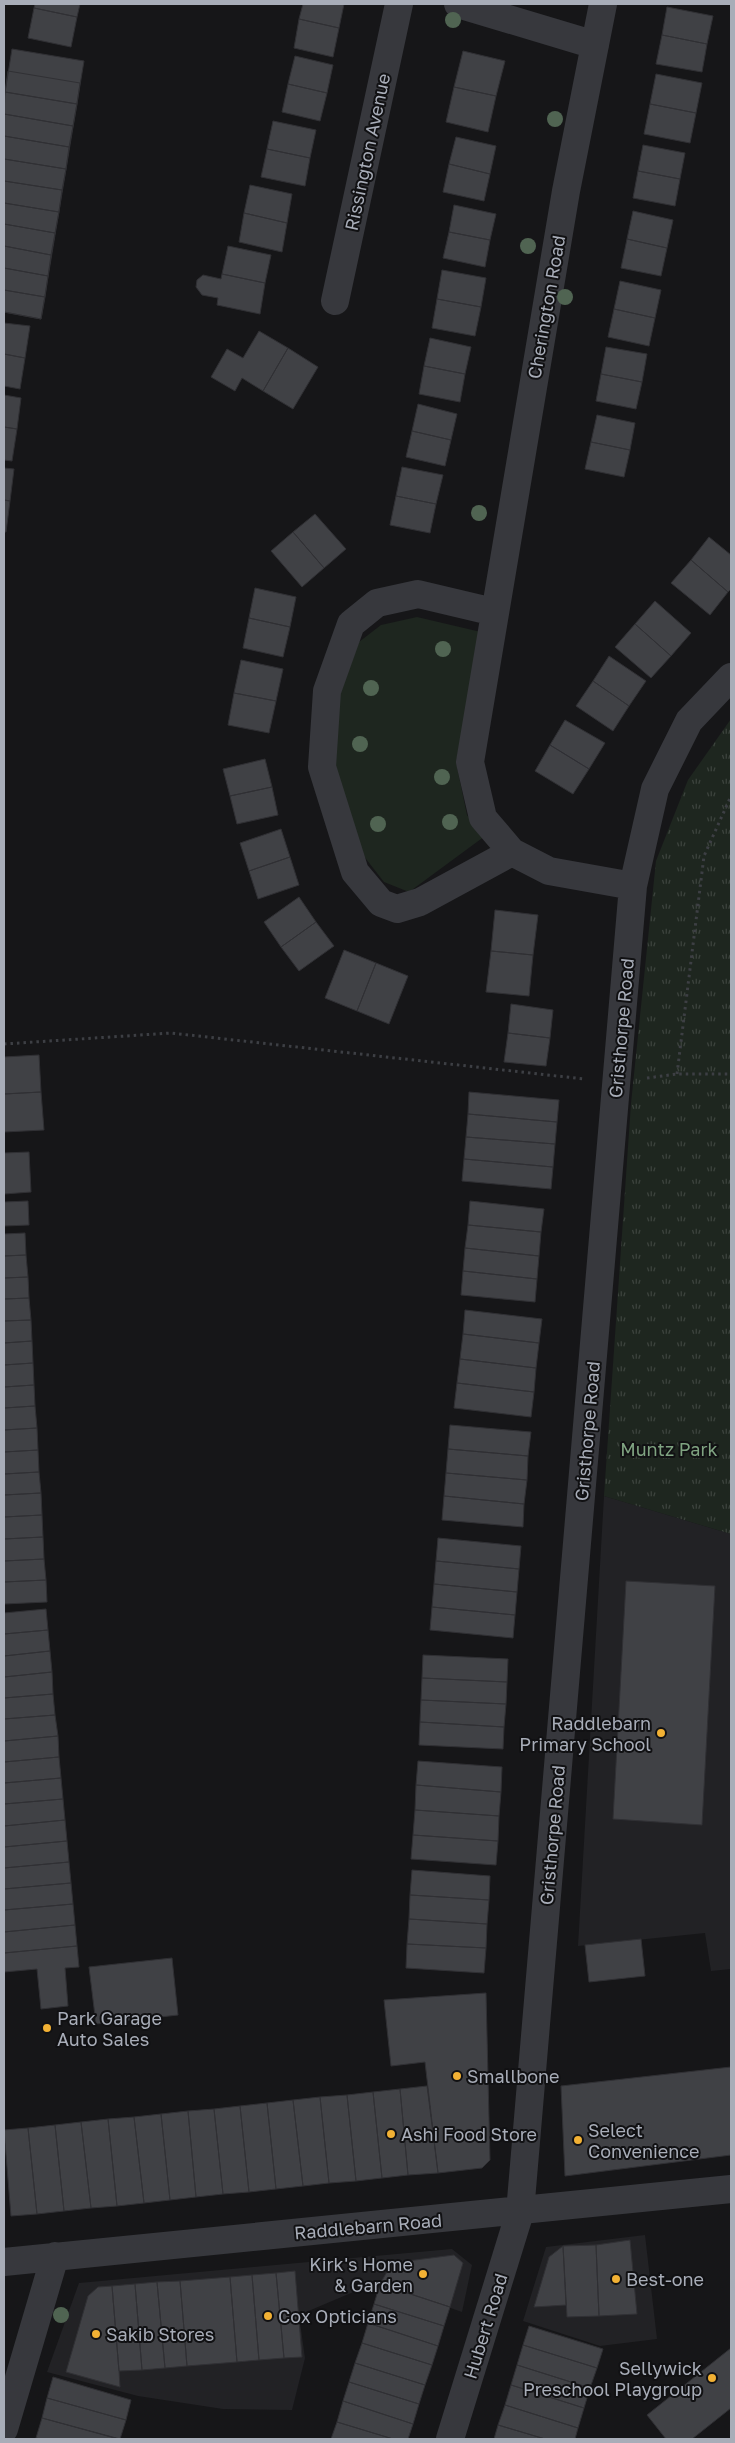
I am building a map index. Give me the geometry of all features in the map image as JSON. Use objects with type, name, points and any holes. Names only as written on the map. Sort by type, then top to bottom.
[{"type":"street","name":"Rissington Avenue","points":[[336,301],[400,4]]},
{"type":"street","points":[[458,4],[595,45]]},
{"type":"street","name":"Cherington Road","points":[[603,4],[564,201],[470,762],[483,818],[512,852],[549,871],[633,886]]},
{"type":"street","points":[[494,612],[418,594],[377,603],[351,624],[326,691],[322,767],[356,872],[381,903],[397,909],[420,902],[512,852]]},
{"type":"street","name":"Gristhorpe Road","points":[[520,2212],[633,886],[655,789],[690,721],[731,677]]},
{"type":"street","name":"Raddlebarn Road","points":[[4,2262],[520,2212],[731,2189]]},
{"type":"street","name":"Hubert Road","points":[[450,2439],[520,2212]]},
{"type":"street","points":[[4,2429],[55,2256]]},
{"type":"path","points":[[677,1074],[704,856],[731,796]]},
{"type":"path","points":[[4,1044],[171,1033],[616,1083],[677,1074],[731,1074]]},
{"type":"shaded area","name":"Raddlebarn Primary School","points":[[604,1496],[731,1534],[731,1969],[711,1971],[705,1933],[578,1946]]},
{"type":"shaded area","points":[[645,2235],[657,2339],[600,2346],[523,2321],[546,2247]]},
{"type":"shaded area","points":[[452,2249],[472,2265],[462,2312],[377,2282],[299,2315],[305,2358],[292,2410],[223,2409],[138,2396],[47,2372],[79,2283]]},
{"type":"green space","points":[[417,617],[481,632],[456,762],[467,815],[485,836],[409,892],[384,882],[363,855],[334,764],[338,700],[359,642],[381,625]]},
{"type":"green space","name":"Muntz Park","points":[[731,719],[731,1534],[604,1496],[631,1104],[656,861],[688,780]]},
{"type":"building","points":[[35,4],[80,4],[77,17],[34,8]]},
{"type":"building","points":[[303,4],[344,4],[339,28],[299,19]]},
{"type":"building","points":[[667,7],[713,16],[707,44],[662,35]]},
{"type":"building","points":[[34,8],[77,17],[71,47],[28,38]]},
{"type":"building","points":[[299,19],[339,28],[333,57],[294,48]]},
{"type":"building","points":[[662,35],[707,44],[702,72],[656,64]]},
{"type":"building","points":[[12,49],[84,61],[41,319],[4,312],[4,99]]},
{"type":"building","points":[[463,51],[505,61],[496,96],[454,87]]},
{"type":"building","points":[[295,56],[333,65],[327,93],[288,84]]},
{"type":"building","points":[[8,71],[80,83],[77,104],[5,92]]},
{"type":"building","points":[[656,74],[702,83],[696,113],[650,104]]},
{"type":"building","points":[[288,84],[327,93],[320,121],[282,112]]},
{"type":"building","points":[[454,87],[496,96],[488,132],[446,122]]},
{"type":"building","points":[[5,92],[77,104],[73,126],[4,114]]},
{"type":"building","points":[[650,104],[696,113],[690,143],[644,134]]},
{"type":"building","points":[[4,114],[73,126],[69,147],[4,136]]},
{"type":"building","points":[[273,121],[316,130],[310,158],[267,149]]},
{"type":"building","points":[[4,136],[69,147],[66,169],[4,159]]},
{"type":"building","points":[[456,137],[496,146],[490,174],[449,164]]},
{"type":"building","points":[[643,145],[685,153],[680,179],[638,171]]},
{"type":"building","points":[[267,149],[310,158],[305,186],[261,177]]},
{"type":"building","points":[[4,159],[66,169],[62,190],[4,181]]},
{"type":"building","points":[[449,164],[490,174],[484,201],[443,192]]},
{"type":"building","points":[[638,171],[680,179],[675,206],[633,198]]},
{"type":"building","points":[[4,181],[62,190],[59,212],[4,203]]},
{"type":"building","points":[[250,185],[292,194],[287,223],[244,213]]},
{"type":"building","points":[[4,203],[59,212],[55,233],[4,224]]},
{"type":"building","points":[[454,205],[496,214],[490,240],[449,232]]},
{"type":"building","points":[[633,211],[673,220],[667,248],[627,239]]},
{"type":"building","points":[[244,213],[287,223],[282,252],[239,242]]},
{"type":"building","points":[[4,224],[55,233],[51,255],[4,246]]},
{"type":"building","points":[[449,232],[490,240],[485,267],[443,258]]},
{"type":"building","points":[[627,239],[667,248],[661,276],[621,268]]},
{"type":"building","points":[[4,246],[51,255],[48,276],[4,268]]},
{"type":"building","points":[[228,246],[271,255],[265,283],[222,274]]},
{"type":"building","points":[[4,268],[48,276],[45,297],[4,290]]},
{"type":"building","points":[[442,270],[486,278],[481,307],[437,299]]},
{"type":"building","points":[[222,274],[265,283],[260,314],[217,305],[218,298],[202,295],[196,287],[197,280],[203,275],[221,279]]},
{"type":"building","points":[[620,281],[661,290],[655,318],[614,309]]},
{"type":"building","points":[[4,290],[45,297],[41,319],[4,312]]},
{"type":"building","points":[[437,299],[481,307],[475,336],[432,328]]},
{"type":"building","points":[[614,309],[655,318],[649,346],[608,337]]},
{"type":"building","points":[[4,323],[30,326],[25,358],[4,354]]},
{"type":"building","points":[[259,331],[288,348],[263,391],[242,378],[235,391],[211,377],[227,349],[243,358]]},
{"type":"building","points":[[430,338],[471,347],[465,374],[424,366]]},
{"type":"building","points":[[606,347],[647,354],[642,382],[601,374]]},
{"type":"building","points":[[288,348],[318,367],[293,409],[263,391]]},
{"type":"building","points":[[4,354],[25,358],[20,389],[4,386]]},
{"type":"building","points":[[424,366],[465,374],[460,402],[419,394]]},
{"type":"building","points":[[601,374],[642,382],[636,409],[596,401]]},
{"type":"building","points":[[4,395],[21,398],[17,429],[4,427]]},
{"type":"building","points":[[418,404],[457,414],[451,440],[412,431]]},
{"type":"building","points":[[597,415],[635,423],[630,450],[591,442]]},
{"type":"building","points":[[4,427],[17,429],[12,461],[4,460]]},
{"type":"building","points":[[412,431],[451,440],[445,466],[406,457]]},
{"type":"building","points":[[591,442],[630,450],[624,477],[585,469]]},
{"type":"building","points":[[402,467],[443,475],[436,504],[396,496]]},
{"type":"building","points":[[4,468],[14,469],[10,501],[4,500]]},
{"type":"building","points":[[396,496],[436,504],[430,533],[390,525]]},
{"type":"building","points":[[4,500],[10,501],[6,532],[4,532]]},
{"type":"building","points":[[315,514],[346,549],[324,568],[293,532]]},
{"type":"building","points":[[293,532],[324,568],[302,587],[271,551]]},
{"type":"building","points":[[709,537],[731,555],[731,589],[728,592],[691,560]]},
{"type":"building","points":[[691,560],[728,592],[710,615],[671,583]]},
{"type":"building","points":[[255,588],[296,597],[290,627],[249,618]]},
{"type":"building","points":[[655,601],[691,633],[671,656],[635,624]]},
{"type":"building","points":[[249,618],[290,627],[283,657],[243,648]]},
{"type":"building","points":[[635,624],[671,656],[651,678],[615,647]]},
{"type":"building","points":[[609,656],[646,681],[629,706],[593,681]]},
{"type":"building","points":[[241,660],[283,669],[276,701],[234,693]]},
{"type":"building","points":[[593,681],[629,706],[613,731],[576,706]]},
{"type":"building","points":[[234,693],[276,701],[269,733],[228,725]]},
{"type":"building","points":[[565,720],[605,743],[589,769],[550,745]]},
{"type":"building","points":[[550,745],[589,769],[573,794],[535,771]]},
{"type":"building","points":[[265,759],[272,787],[230,796],[223,769]]},
{"type":"building","points":[[272,787],[278,815],[237,824],[230,796]]},
{"type":"building","points":[[281,829],[290,857],[249,871],[240,843]]},
{"type":"building","points":[[290,857],[299,885],[258,899],[249,871]]},
{"type":"building","points":[[299,897],[316,922],[281,947],[264,922]]},
{"type":"building","points":[[495,910],[538,915],[533,955],[491,951]]},
{"type":"building","points":[[316,922],[334,946],[299,971],[281,947]]},
{"type":"building","points":[[344,950],[376,963],[357,1011],[325,998]]},
{"type":"building","points":[[491,951],[533,955],[529,996],[486,992]]},
{"type":"building","points":[[376,963],[408,976],[389,1024],[357,1011]]},
{"type":"building","points":[[511,1004],[553,1010],[550,1038],[508,1033]]},
{"type":"building","points":[[508,1033],[550,1038],[546,1066],[504,1062]]},
{"type":"building","points":[[39,1055],[41,1092],[4,1094],[4,1057]]},
{"type":"building","points":[[41,1092],[44,1130],[4,1132],[4,1094]]},
{"type":"building","points":[[469,1092],[559,1100],[557,1122],[468,1114]]},
{"type":"building","points":[[468,1114],[557,1122],[555,1144],[466,1137]]},
{"type":"building","points":[[466,1137],[555,1144],[553,1167],[464,1159]]},
{"type":"building","points":[[29,1152],[31,1192],[4,1194],[4,1153]]},
{"type":"building","points":[[464,1159],[553,1167],[551,1189],[462,1181]]},
{"type":"building","points":[[28,1201],[29,1225],[4,1226],[4,1202]]},
{"type":"building","points":[[470,1201],[544,1209],[541,1232],[468,1225]]},
{"type":"building","points":[[468,1225],[541,1232],[539,1256],[465,1248]]},
{"type":"building","points":[[25,1233],[26,1255],[4,1256],[4,1234]]},
{"type":"building","points":[[465,1248],[539,1256],[537,1279],[463,1271]]},
{"type":"building","points":[[26,1255],[28,1277],[4,1278],[4,1256]]},
{"type":"building","points":[[463,1271],[537,1279],[535,1302],[461,1295]]},
{"type":"building","points":[[28,1277],[29,1298],[4,1299],[4,1278]]},
{"type":"building","points":[[29,1298],[31,1320],[4,1321],[4,1299]]},
{"type":"building","points":[[465,1310],[542,1319],[539,1343],[463,1334]]},
{"type":"building","points":[[31,1320],[32,1341],[4,1343],[4,1321]]},
{"type":"building","points":[[463,1334],[539,1343],[536,1368],[460,1359]]},
{"type":"building","points":[[32,1341],[33,1363],[4,1365],[4,1343]]},
{"type":"building","points":[[460,1359],[536,1368],[534,1392],[457,1383]]},
{"type":"building","points":[[33,1363],[34,1385],[4,1387],[4,1365]]},
{"type":"building","points":[[457,1383],[534,1392],[531,1417],[454,1408]]},
{"type":"building","points":[[34,1385],[35,1406],[4,1408],[4,1387]]},
{"type":"building","points":[[35,1406],[37,1428],[4,1430],[4,1408]]},
{"type":"building","points":[[450,1425],[531,1432],[528,1456],[448,1449]]},
{"type":"building","points":[[37,1428],[38,1450],[4,1452],[4,1430]]},
{"type":"building","points":[[448,1449],[528,1456],[527,1480],[446,1473]]},
{"type":"building","points":[[38,1450],[39,1472],[4,1474],[4,1452]]},
{"type":"building","points":[[39,1472],[41,1493],[4,1495],[4,1474]]},
{"type":"building","points":[[446,1473],[527,1480],[524,1504],[444,1496]]},
{"type":"building","points":[[41,1493],[42,1515],[4,1517],[4,1495]]},
{"type":"building","points":[[444,1496],[524,1504],[523,1527],[442,1520]]},
{"type":"building","points":[[42,1515],[43,1537],[4,1539],[4,1517]]},
{"type":"building","points":[[43,1537],[44,1559],[4,1561],[4,1539]]},
{"type":"building","points":[[438,1538],[521,1546],[519,1569],[436,1561]]},
{"type":"building","points":[[44,1559],[46,1580],[4,1582],[4,1561]]},
{"type":"building","points":[[436,1561],[519,1569],[517,1592],[434,1584]]},
{"type":"building","points":[[46,1580],[47,1602],[4,1604],[4,1582]]},
{"type":"building","points":[[626,1581],[715,1586],[702,1825],[613,1819]]},
{"type":"building","points":[[434,1584],[517,1592],[515,1615],[432,1607]]},
{"type":"building","points":[[432,1607],[515,1615],[513,1638],[430,1630]]},
{"type":"building","points":[[46,1609],[48,1630],[4,1634],[4,1613]]},
{"type":"building","points":[[48,1630],[50,1651],[4,1656],[4,1634]]},
{"type":"building","points":[[50,1651],[52,1672],[4,1677],[4,1656]]},
{"type":"building","points":[[423,1655],[508,1659],[507,1682],[422,1678]]},
{"type":"building","points":[[52,1672],[53,1694],[4,1698],[4,1677]]},
{"type":"building","points":[[422,1678],[507,1682],[506,1704],[421,1700]]},
{"type":"building","points":[[53,1694],[55,1715],[4,1719],[4,1698]]},
{"type":"building","points":[[421,1700],[506,1704],[504,1727],[420,1722]]},
{"type":"building","points":[[55,1715],[58,1736],[4,1741],[4,1719]]},
{"type":"building","points":[[420,1722],[504,1727],[503,1749],[419,1745]]},
{"type":"building","points":[[58,1736],[59,1757],[4,1762],[4,1741]]},
{"type":"building","points":[[59,1757],[61,1778],[4,1783],[4,1762]]},
{"type":"building","points":[[418,1761],[502,1767],[501,1792],[416,1785]]},
{"type":"building","points":[[61,1778],[63,1799],[4,1804],[4,1783]]},
{"type":"building","points":[[416,1785],[501,1792],[499,1816],[415,1810]]},
{"type":"building","points":[[63,1799],[65,1820],[4,1826],[4,1804]]},
{"type":"building","points":[[415,1810],[499,1816],[498,1841],[413,1835]]},
{"type":"building","points":[[65,1820],[67,1841],[4,1847],[4,1826]]},
{"type":"building","points":[[413,1835],[498,1841],[496,1865],[411,1859]]},
{"type":"building","points":[[67,1841],[69,1862],[4,1868],[4,1847]]},
{"type":"building","points":[[69,1862],[71,1883],[4,1889],[4,1868]]},
{"type":"building","points":[[412,1870],[490,1876],[489,1900],[410,1895]]},
{"type":"building","points":[[71,1883],[73,1904],[4,1910],[4,1889]]},
{"type":"building","points":[[410,1895],[489,1900],[487,1924],[409,1919]]},
{"type":"building","points":[[73,1904],[75,1925],[4,1932],[4,1910]]},
{"type":"building","points":[[409,1919],[487,1924],[486,1948],[407,1944]]},
{"type":"building","points":[[75,1925],[77,1946],[4,1953],[4,1932]]},
{"type":"building","points":[[641,1939],[645,1976],[589,1982],[585,1945]]},
{"type":"building","points":[[407,1944],[486,1948],[484,1973],[406,1968]]},
{"type":"building","points":[[77,1946],[79,1967],[65,1968],[68,2006],[41,2009],[37,1969],[4,1972],[4,1953]]},
{"type":"building","points":[[172,1958],[178,2015],[96,2024],[89,1967]]},
{"type":"building","name":"Smallbone","points":[[486,1993],[490,2160],[482,2168],[438,2173],[425,2062],[391,2066],[384,2000]]},
{"type":"building","points":[[731,2067],[731,2155],[565,2176],[561,2086]]},
{"type":"building","points":[[427,2086],[438,2173],[408,2175],[400,2089]]},
{"type":"building","name":"Ashi Food Store","points":[[400,2089],[408,2175],[382,2178],[373,2092]]},
{"type":"building","points":[[373,2092],[382,2178],[356,2181],[347,2095]]},
{"type":"building","points":[[347,2095],[356,2181],[329,2183],[320,2097]]},
{"type":"building","points":[[320,2097],[329,2183],[303,2186],[293,2100]]},
{"type":"building","points":[[293,2100],[303,2186],[276,2189],[267,2103]]},
{"type":"building","points":[[267,2103],[276,2189],[249,2192],[240,2106]]},
{"type":"building","points":[[240,2106],[249,2192],[223,2194],[214,2109]]},
{"type":"building","points":[[214,2109],[223,2194],[196,2197],[188,2111]]},
{"type":"building","points":[[188,2111],[196,2197],[170,2200],[161,2114]]},
{"type":"building","points":[[161,2114],[170,2200],[144,2203],[134,2117]]},
{"type":"building","points":[[134,2117],[144,2203],[117,2206],[108,2119]]},
{"type":"building","points":[[108,2119],[117,2206],[91,2208],[81,2122]]},
{"type":"building","points":[[81,2122],[91,2208],[64,2211],[55,2125]]},
{"type":"building","points":[[55,2125],[64,2211],[37,2214],[28,2128]]},
{"type":"building","points":[[28,2128],[37,2214],[11,2216],[4,2130]]},
{"type":"building","name":"Best-one","points":[[630,2240],[637,2314],[599,2316],[596,2245]]},
{"type":"building","points":[[596,2245],[599,2316],[567,2317],[563,2246]]},
{"type":"building","points":[[563,2246],[566,2305],[534,2307],[549,2257]]},
{"type":"building","name":"Kirk's Home & Garden","points":[[454,2255],[463,2263],[450,2307],[380,2284],[392,2263]]},
{"type":"building","points":[[295,2271],[302,2357],[284,2358],[276,2273]]},
{"type":"building","name":"Cox Opticians","points":[[276,2273],[284,2358],[259,2360],[252,2275]]},
{"type":"building","points":[[252,2275],[259,2360],[237,2362],[230,2277]]},
{"type":"building","points":[[230,2277],[237,2362],[187,2366],[180,2281]]},
{"type":"building","points":[[180,2281],[187,2366],[165,2368],[157,2282]]},
{"type":"building","points":[[157,2282],[165,2368],[142,2370],[135,2284]]},
{"type":"building","points":[[135,2284],[142,2370],[119,2371],[112,2286]]},
{"type":"building","points":[[380,2284],[450,2307],[444,2326],[374,2304]]},
{"type":"building","name":"Sakib Stores","points":[[112,2286],[120,2387],[66,2372],[88,2296],[98,2287]]},
{"type":"building","points":[[374,2304],[444,2326],[438,2346],[368,2323]]},
{"type":"building","points":[[368,2323],[438,2346],[432,2365],[362,2343]]},
{"type":"building","points":[[529,2326],[603,2349],[597,2368],[523,2345]]},
{"type":"building","points":[[362,2343],[432,2365],[425,2385],[355,2363]]},
{"type":"building","points":[[523,2345],[597,2368],[590,2388],[517,2365]]},
{"type":"building","name":"Sellywick Preschool Playgroup","points":[[731,2348],[731,2408],[692,2439],[666,2439],[647,2415]]},
{"type":"building","points":[[355,2363],[425,2385],[419,2404],[349,2382]]},
{"type":"building","points":[[517,2365],[590,2388],[584,2408],[511,2385]]},
{"type":"building","points":[[53,2377],[131,2400],[126,2420],[47,2398]]},
{"type":"building","points":[[349,2382],[419,2404],[413,2424],[343,2401]]},
{"type":"building","points":[[511,2385],[584,2408],[578,2428],[505,2405]]},
{"type":"building","points":[[47,2398],[126,2420],[120,2439],[42,2418]]},
{"type":"building","points":[[343,2401],[413,2424],[408,2439],[393,2439],[337,2422]]},
{"type":"building","points":[[505,2405],[578,2428],[575,2439],[545,2439],[498,2425]]},
{"type":"building","points":[[42,2418],[118,2439],[36,2438]]},
{"type":"building","points":[[337,2422],[393,2439],[331,2439]]},
{"type":"building","points":[[498,2425],[545,2439],[494,2439]]},
{"type":"place","name":"Raddlebarn Primary School","points":[[661,1733]]},
{"type":"place","name":"Park Garage Auto Sales","points":[[47,2028]]},
{"type":"place","name":"Smallbone","points":[[457,2076]]},
{"type":"place","name":"Ashi Food Store","points":[[391,2134]]},
{"type":"place","name":"Select Convenience","points":[[578,2140]]},
{"type":"place","name":"Kirk's Home & Garden","points":[[423,2274]]},
{"type":"place","name":"Best-one","points":[[616,2279]]},
{"type":"place","name":"Cox Opticians","points":[[268,2316]]},
{"type":"place","name":"Sakib Stores","points":[[96,2334]]},
{"type":"place","name":"Sellywick Preschool Playgroup","points":[[712,2378]]}]
